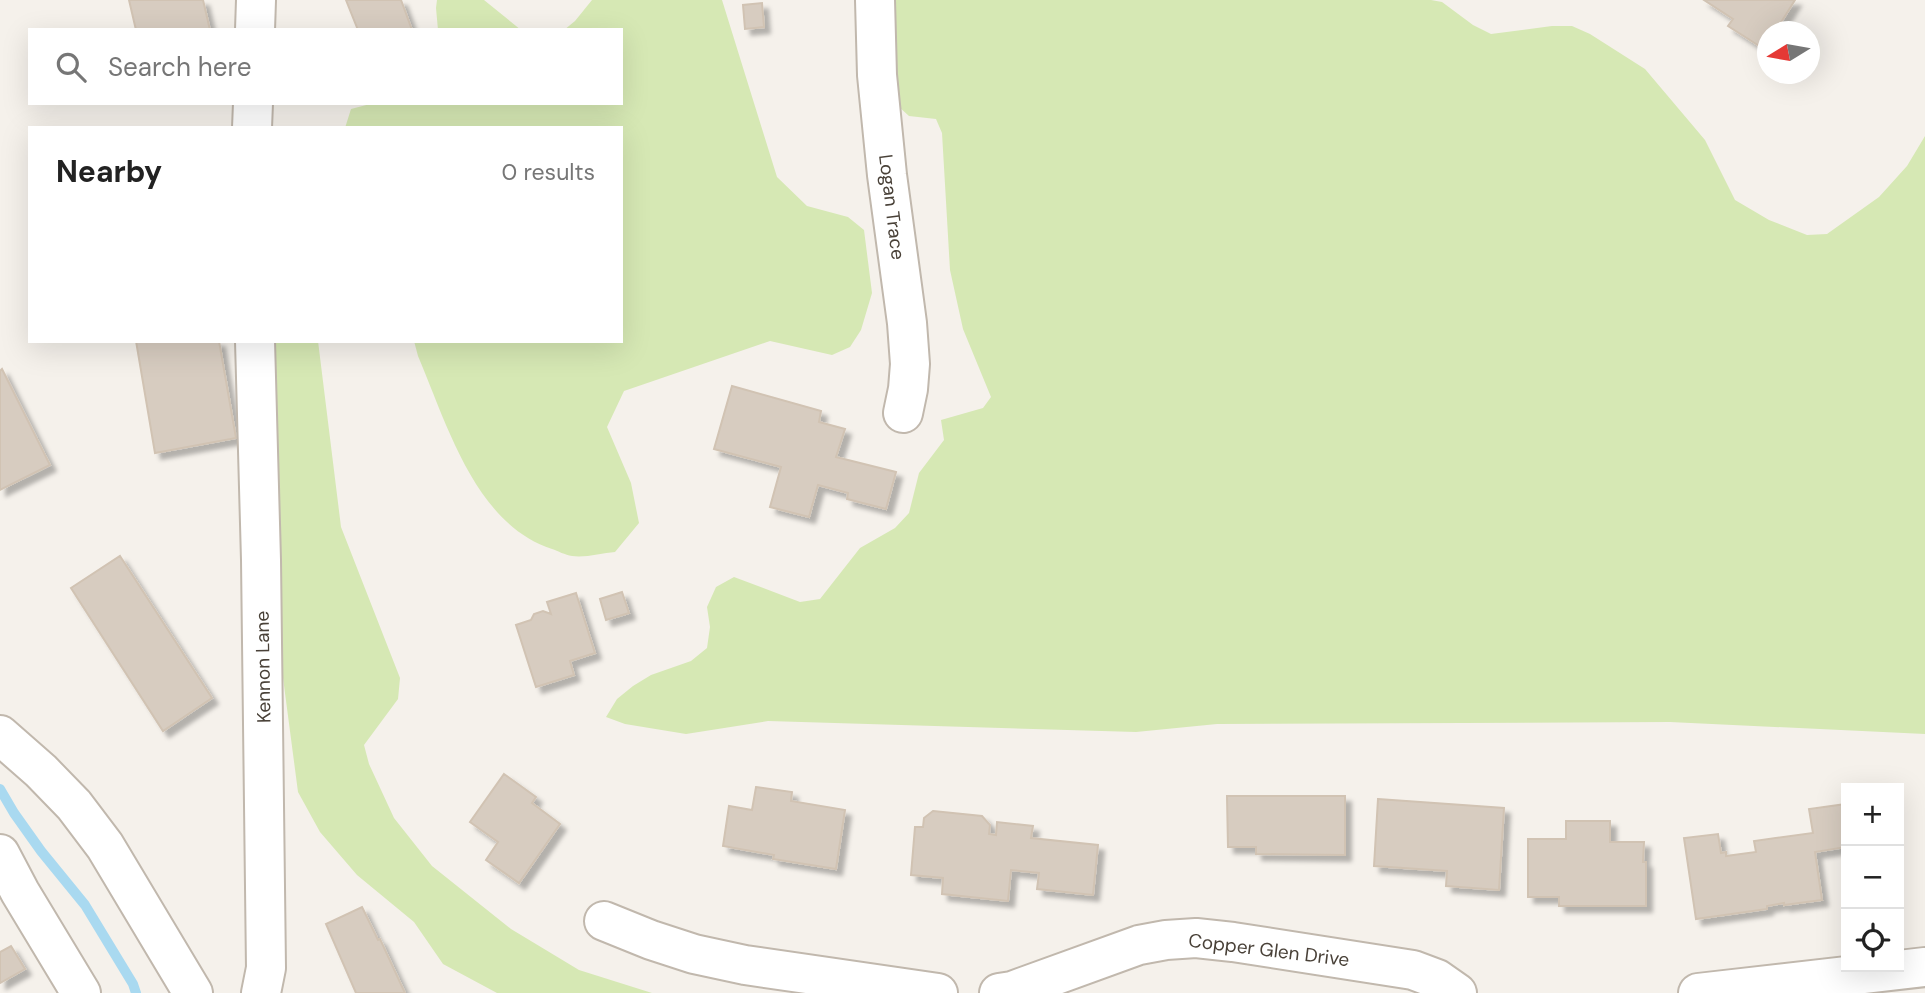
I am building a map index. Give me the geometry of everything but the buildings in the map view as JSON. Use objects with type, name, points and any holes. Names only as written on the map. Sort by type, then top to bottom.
[{"type":"street","points":[[255,28],[256,0]]},
{"type":"street","name":"Logan Trace","points":[[875,0],[879,100],[910,364],[903,413]]},
{"type":"street","points":[[252,126],[253,105]]},
{"type":"street","name":"Kennon Lane","points":[[255,343],[266,927],[266,968],[261,993]]},
{"type":"street","points":[[0,735],[74,805],[97,835],[193,993]]},
{"type":"street","points":[[0,854],[81,993]]},
{"type":"street","points":[[604,921],[650,940],[707,957],[938,993]]},
{"type":"street","name":"Copper Glen Drive","points":[[999,993],[1012,991],[1139,945],[1196,938],[1413,970],[1437,979],[1457,993]]},
{"type":"street","points":[[1698,993],[1925,967]]},
{"type":"green space","points":[[437,0],[484,0],[519,28],[438,28]]},
{"type":"green space","points":[[592,0],[722,0],[777,177],[807,206],[848,217],[864,230],[872,293],[861,330],[850,347],[832,355],[770,341],[624,391],[607,427],[631,483],[639,523],[615,552],[588,556],[564,554],[525,536],[503,518],[483,495],[453,440],[415,343],[623,343],[623,126],[346,126],[351,109],[366,105],[623,105],[623,28],[566,28]]},
{"type":"green space","points":[[888,0],[1431,0],[1442,2],[1473,25],[1491,34],[1572,26],[1590,34],[1645,69],[1705,140],[1735,200],[1769,220],[1807,235],[1827,234],[1879,197],[1907,166],[1925,136],[1925,734],[1670,722],[1217,724],[1136,732],[768,721],[686,734],[625,724],[606,717],[617,699],[633,686],[651,675],[691,661],[707,648],[710,627],[707,607],[716,587],[734,577],[800,602],[820,599],[860,548],[895,528],[909,513],[919,473],[944,440],[941,420],[983,408],[991,397],[963,329],[950,270],[942,133],[936,119],[909,116],[898,106]]},
{"type":"green space","points":[[271,343],[318,343],[341,527],[400,678],[398,699],[364,745],[369,764],[394,818],[432,866],[511,929],[579,970],[652,993],[497,993],[443,964],[414,922],[357,875],[320,832],[298,792],[280,655],[281,557]]},
{"type":"waterway","points":[[0,789],[41,851],[85,905],[136,993]]}]
